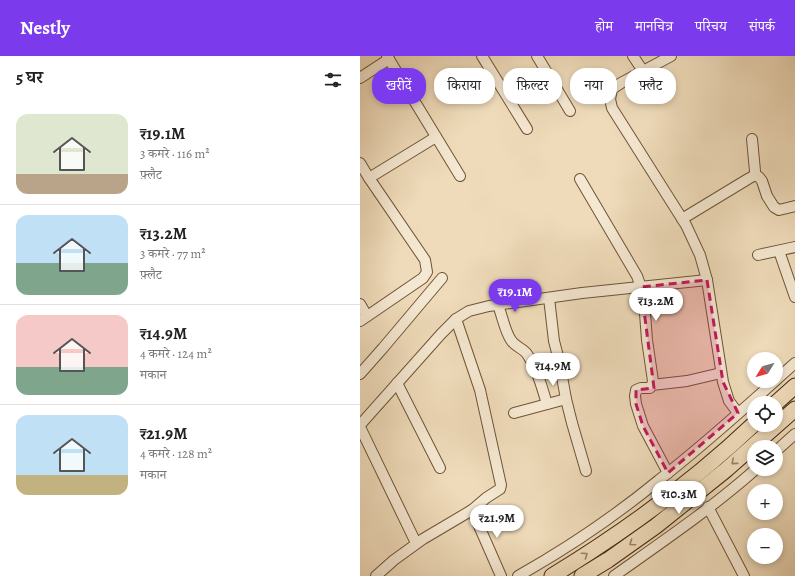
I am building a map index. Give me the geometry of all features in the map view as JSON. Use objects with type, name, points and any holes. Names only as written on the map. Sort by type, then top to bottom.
[{"type":"highway","points":[[783,397],[795,386]]},
{"type":"highway","points":[[582,576],[608,560],[656,526],[727,469],[795,408]]},
{"type":"highway","points":[[552,576],[579,560],[655,507],[727,450],[747,431]]},
{"type":"street","points":[[482,56],[527,129]]},
{"type":"street","points":[[537,56],[570,111]]},
{"type":"street","points":[[633,56],[641,68]]},
{"type":"street","points":[[649,68],[671,56]]},
{"type":"street","points":[[360,78],[388,58],[460,176]]},
{"type":"street","points":[[625,81],[612,89],[610,99],[612,108],[686,225],[700,255],[707,280],[723,382],[730,401],[738,413]]},
{"type":"street","points":[[369,178],[436,137]]},
{"type":"street","points":[[752,139],[755,175]]},
{"type":"street","points":[[360,163],[425,260],[428,272],[423,278],[364,319],[360,304]]},
{"type":"street","points":[[682,220],[755,175]]},
{"type":"street","points":[[755,175],[762,181],[767,196],[774,208],[779,210],[795,206]]},
{"type":"street","points":[[580,179],[637,276],[641,287],[644,300],[647,340],[653,380],[652,385]]},
{"type":"street","points":[[758,255],[795,247]]},
{"type":"street","points":[[779,251],[795,297]]},
{"type":"street","points":[[360,374],[442,278]]},
{"type":"street","points":[[416,543],[360,426],[456,319],[469,311],[498,305],[707,280]]},
{"type":"street","points":[[549,298],[554,341],[566,398],[586,471]]},
{"type":"street","points":[[498,305],[511,342],[527,354],[539,376],[548,404]]},
{"type":"street","points":[[376,576],[416,543],[472,510],[500,489],[501,484],[480,390],[456,319]]},
{"type":"street","points":[[783,374],[795,363]]},
{"type":"street","points":[[668,473],[643,426],[636,404],[636,390],[641,388],[650,388],[652,385],[687,381],[721,373]]},
{"type":"street","points":[[397,383],[440,468]]},
{"type":"street","points":[[518,576],[605,522],[668,473],[768,388]]},
{"type":"street","points":[[514,413],[566,398]]},
{"type":"street","points":[[783,445],[795,434]]},
{"type":"street","points":[[614,576],[627,572],[656,546],[748,476]]},
{"type":"street","points":[[708,507],[744,576]]},
{"type":"street","points":[[472,510],[501,576]]},
{"type":"highlighted area","points":[[707,280],[723,382],[738,413],[668,473],[643,426],[636,404],[636,390],[654,388],[641,287]]}]
